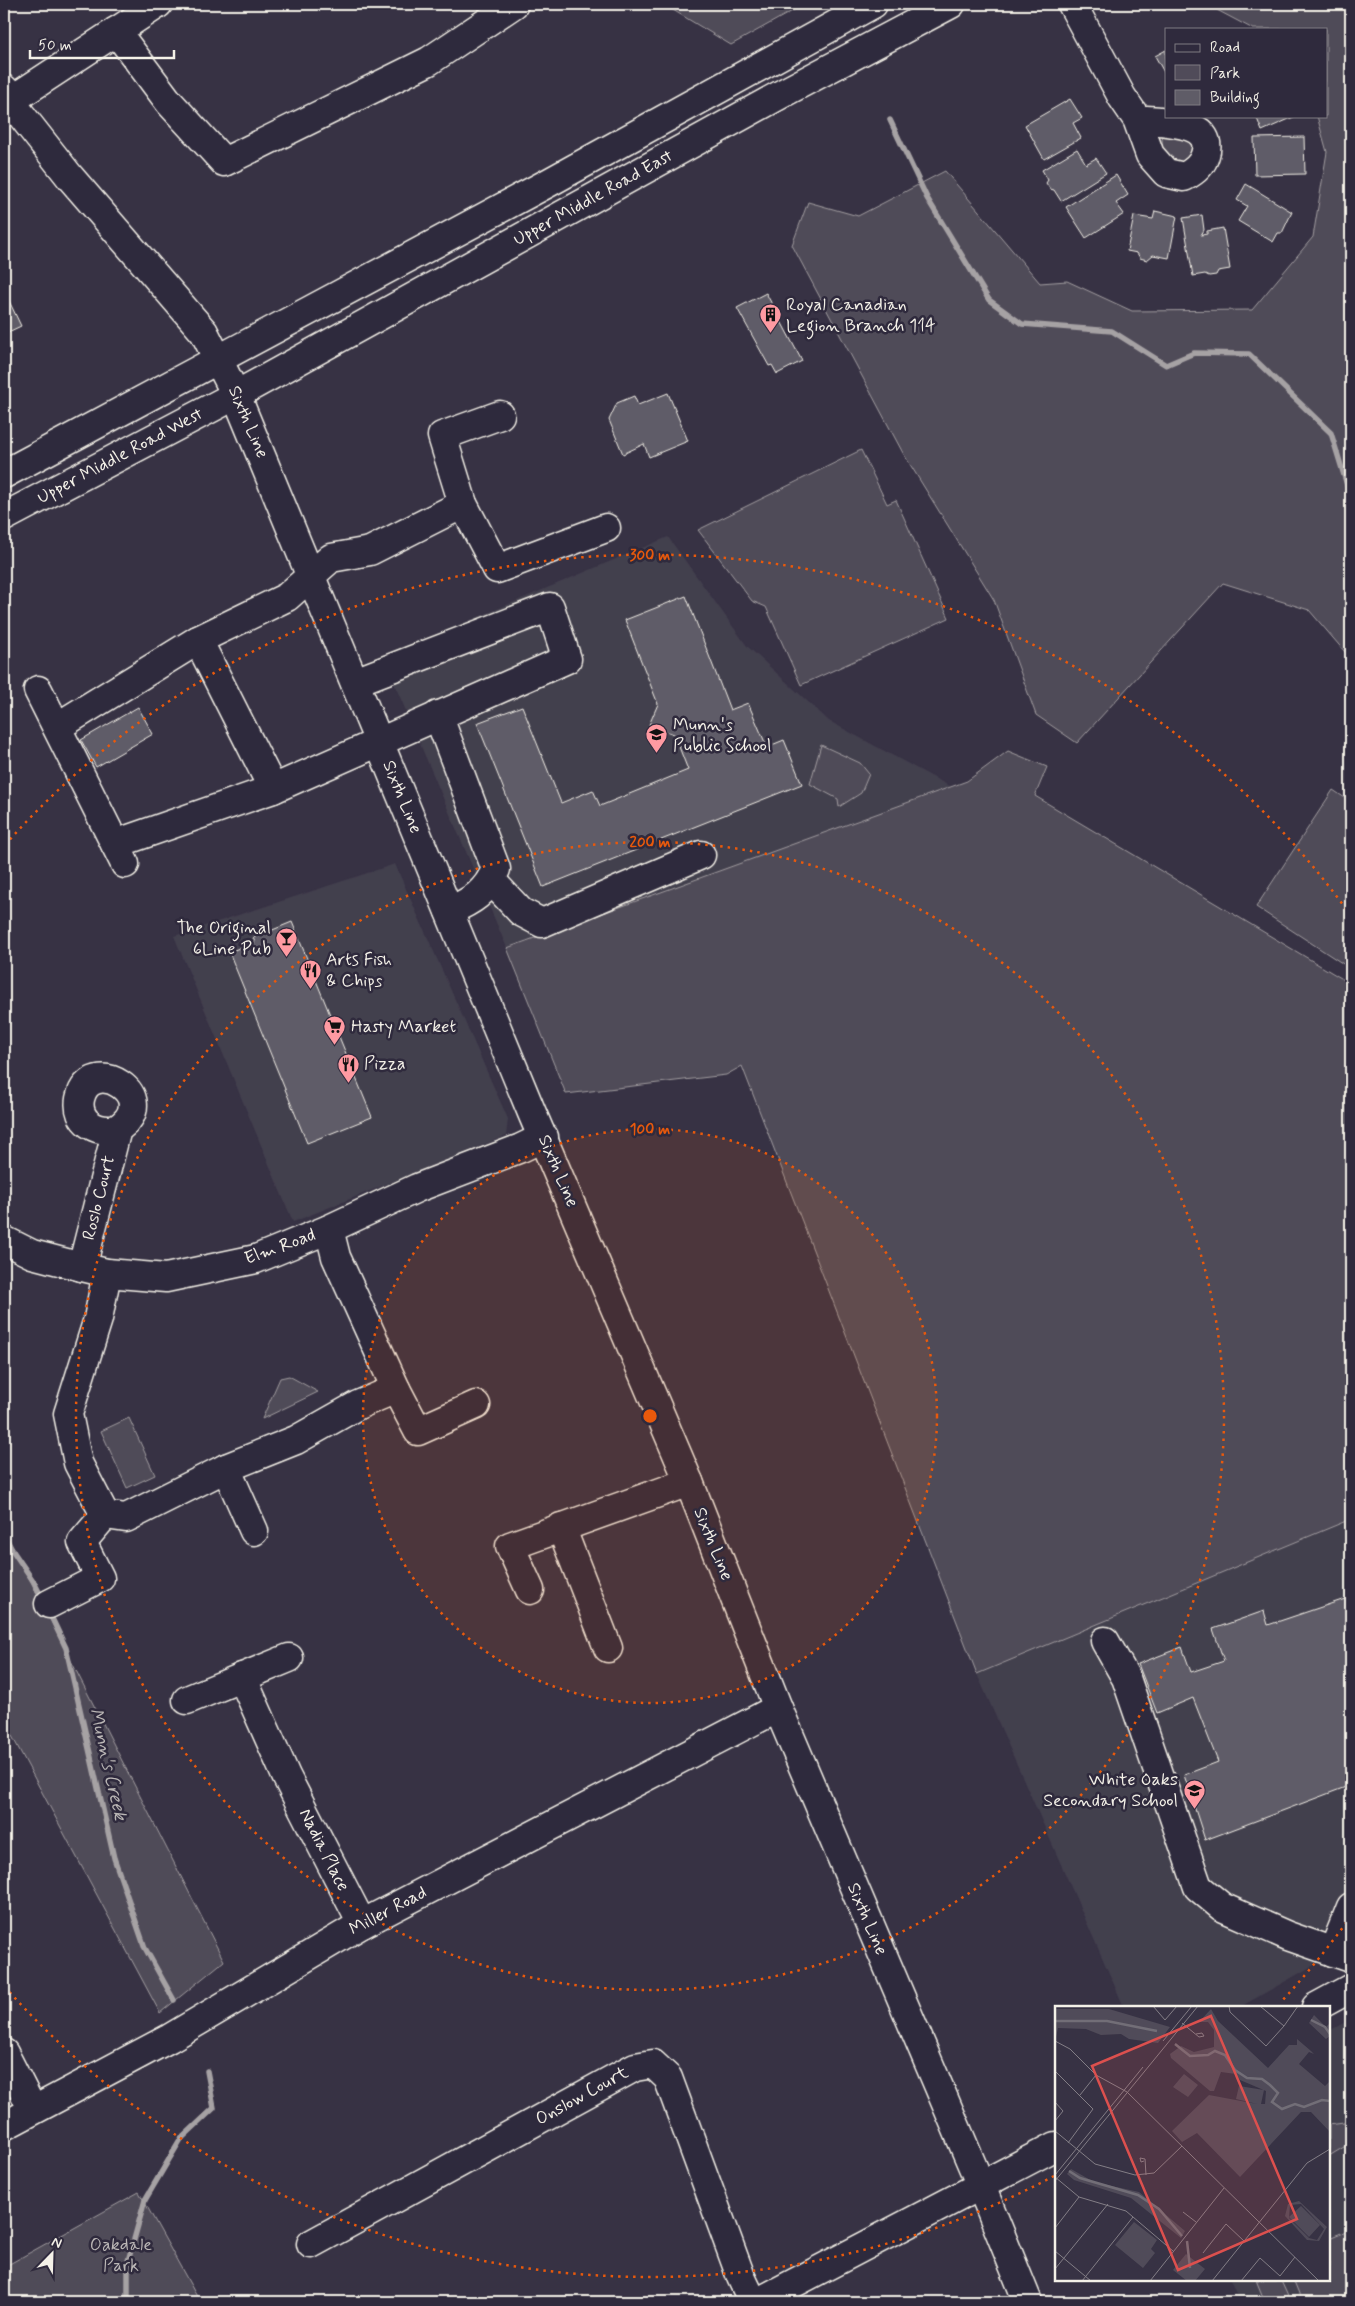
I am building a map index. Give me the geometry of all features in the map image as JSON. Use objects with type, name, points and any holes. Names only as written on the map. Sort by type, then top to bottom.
[{"type":"street","points":[[6,99],[158,4]]},
{"type":"street","points":[[116,31],[169,102],[224,162],[429,61],[514,4]]},
{"type":"street","name":"Upper Middle Road East","points":[[220,359],[548,183],[873,4]]},
{"type":"street","name":"Upper Middle Road East","points":[[236,395],[779,96],[951,4]]},
{"type":"street","points":[[1072,4],[1122,97],[1137,119]]},
{"type":"street","name":"Sixth Line","points":[[6,99],[204,332],[220,359],[312,575],[528,1104],[544,1137],[689,1482],[778,1708],[981,2186],[1028,2302]]},
{"type":"street","points":[[4,474],[220,359]]},
{"type":"street","name":"Upper Middle Road West","points":[[4,517],[236,395]]},
{"type":"street","points":[[500,415],[442,436],[463,504],[497,569],[606,528]]},
{"type":"street","points":[[57,728],[198,640],[287,597],[331,558],[370,550],[463,504]]},
{"type":"street","points":[[38,690],[120,854],[273,789],[379,740],[567,659],[550,607],[355,682]]},
{"type":"street","points":[[198,640],[273,789]]},
{"type":"street","points":[[438,716],[496,869],[491,880],[473,901],[449,911]]},
{"type":"street","points":[[491,880],[521,912],[542,923],[701,855]]},
{"type":"street","name":"Roslo Court","points":[[105,1515],[78,1463],[68,1414],[98,1319],[95,1270],[117,1129]]},
{"type":"street","name":"Elm Road","points":[[4,1240],[32,1254],[95,1270],[166,1278],[256,1258],[328,1229],[417,1188],[521,1148],[544,1137]]},
{"type":"street","points":[[328,1229],[336,1257],[396,1389],[418,1431],[476,1405]]},
{"type":"street","points":[[49,1604],[100,1578],[82,1542],[105,1515],[126,1518],[226,1468],[296,1440],[358,1405],[396,1389]]},
{"type":"street","points":[[226,1468],[254,1531]]},
{"type":"street","points":[[530,1590],[510,1546],[689,1482]]},
{"type":"street","points":[[561,1527],[608,1648]]},
{"type":"street","points":[[1105,1641],[1126,1678],[1198,1887],[1222,1907],[1288,1936],[1342,1955],[1351,1907]]},
{"type":"street","points":[[188,1700],[289,1658]]},
{"type":"street","name":"Nadia Place","points":[[242,1677],[286,1776],[362,1924]]},
{"type":"street","name":"Miller Road","points":[[4,2126],[170,2038],[362,1924],[778,1708]]},
{"type":"street","points":[[1318,2006],[1351,1988]]},
{"type":"street","points":[[4,2053],[33,2110]]},
{"type":"street","name":"Onslow Court","points":[[311,2244],[635,2067],[653,2064],[668,2078],[741,2277],[753,2302]]},
{"type":"street","points":[[758,2302],[1055,2147]]},
{"type":"shaded area","name":"Munn's Public School","points":[[668,537],[747,646],[829,721],[951,787],[507,948],[383,657]]},
{"type":"shaded area","points":[[395,864],[508,1119],[506,1136],[293,1222],[174,936]]},
{"type":"shaded area","name":"White Oaks Secondary School","points":[[1351,1519],[1351,1944],[1242,2006],[1124,2006],[977,1674]]},
{"type":"shaded area","points":[[1351,2019],[1351,2302],[1240,2302],[1230,2281],[1330,2281],[1330,2030]]},
{"type":"green space","points":[[663,4],[805,4],[731,45]]},
{"type":"green space","points":[[1232,4],[1351,4],[1351,659],[1309,610],[1223,583],[1077,743],[1036,715],[994,600],[903,453],[792,245],[808,202],[858,216],[945,171],[1040,283],[1067,281],[1132,311],[1252,310],[1313,237],[1327,152],[1318,118],[1328,118],[1328,28],[1251,28],[1217,10]]},
{"type":"green space","points":[[1167,134],[1176,134],[1196,145],[1187,163],[1174,164],[1163,151],[1162,139]]},
{"type":"green space","points":[[861,450],[887,504],[896,500],[949,618],[801,685],[766,607],[752,601],[698,530]]},
{"type":"green space","points":[[821,745],[860,763],[869,774],[861,793],[839,807],[838,799],[810,784]]},
{"type":"green space","points":[[1008,751],[1047,767],[1035,796],[1351,984],[1351,1519],[977,1674],[742,1066],[726,1075],[566,1094],[507,948],[967,781]]},
{"type":"green space","points":[[1333,790],[1351,802],[1351,969],[1256,907]]},
{"type":"green space","points":[[289,1376],[318,1392],[262,1419],[280,1378]]},
{"type":"green space","points":[[129,1418],[155,1475],[127,1488],[101,1431]]},
{"type":"green space","points":[[4,1529],[224,1961],[160,2013],[4,1721]]},
{"type":"green space","points":[[1351,2122],[1351,2147],[1344,2147],[1330,2155],[1330,2125]]},
{"type":"green space","name":"Oakdale Park","points":[[139,2192],[200,2302],[4,2302],[4,2267]]},
{"type":"green space","points":[[1351,2229],[1351,2302],[1302,2302],[1293,2281],[1330,2281],[1330,2238]]},
{"type":"green space","points":[[1256,2281],[1281,2281],[1291,2302],[1265,2302]]},
{"type":"building","points":[[1165,51],[1165,74],[1155,56]]},
{"type":"building","points":[[1070,99],[1082,118],[1073,123],[1081,138],[1044,159],[1025,125]]},
{"type":"building","points":[[1257,118],[1291,118],[1262,131]]},
{"type":"building","points":[[1304,137],[1305,174],[1255,175],[1254,138]]},
{"type":"building","points":[[1077,149],[1086,164],[1096,158],[1106,173],[1061,201],[1054,190],[1050,189],[1046,183],[1048,180],[1042,170]]},
{"type":"building","points":[[1116,175],[1128,195],[1116,203],[1124,214],[1086,238],[1066,207]]},
{"type":"building","points":[[1246,184],[1292,212],[1282,233],[1278,233],[1273,242],[1238,221],[1247,206],[1237,200]]},
{"type":"building","points":[[1155,211],[1177,216],[1169,258],[1153,255],[1147,260],[1140,258],[1137,253],[1127,251],[1134,216],[1153,219]]},
{"type":"building","points":[[1202,215],[1204,230],[1201,235],[1207,234],[1207,231],[1223,228],[1230,269],[1218,271],[1216,275],[1193,276],[1183,218]]},
{"type":"building","name":"Royal Canadian Legion Branch 114","points":[[766,293],[802,361],[777,374],[772,365],[769,366],[737,308]]},
{"type":"building","points":[[9,301],[21,326],[4,334],[4,304]]},
{"type":"building","points":[[668,393],[688,441],[649,457],[644,444],[623,454],[609,420],[617,403],[634,396],[638,405]]},
{"type":"building","points":[[686,596],[730,710],[748,703],[767,747],[784,740],[802,784],[543,887],[477,723],[522,706],[561,803],[593,790],[600,806],[688,770],[674,734],[649,725],[658,704],[625,620]]},
{"type":"building","points":[[138,707],[153,734],[96,767],[81,740]]},
{"type":"building","points":[[292,922],[372,1117],[307,1143],[229,952],[255,942],[253,938]]},
{"type":"building","points":[[1351,1597],[1351,1785],[1205,1840],[1184,1775],[1218,1762],[1193,1698],[1157,1713],[1138,1664],[1182,1647],[1191,1672],[1224,1661],[1213,1629],[1264,1611],[1268,1625]]},
{"type":"waterway","points":[[890,120],[927,198],[989,300],[1022,324],[1112,331],[1166,365],[1194,353],[1249,354],[1331,433],[1351,498]]},
{"type":"waterway","name":"Munn's Creek","points":[[4,1538],[34,1582],[43,1600]]},
{"type":"waterway","name":"Munn's Creek","points":[[48,1610],[66,1648],[114,1858],[145,1948],[174,2000]]},
{"type":"waterway","name":"Munn's Creek","points":[[128,2302],[128,2261],[145,2200],[181,2139],[214,2108],[207,2071]]},
{"type":"place","name":"Royal Canadian Legion Branch 114","points":[[770,334]]},
{"type":"place","name":"Munn's Public School","points":[[657,754]]},
{"type":"place","name":"The Original 6Line Pub","points":[[287,957]]},
{"type":"place","name":"Arts Fish & Chips","points":[[310,989]]},
{"type":"place","name":"Hasty Market","points":[[335,1046]]},
{"type":"place","name":"Pizza","points":[[348,1083]]},
{"type":"place","name":"White Oaks Secondary School","points":[[1194,1809]]}]
